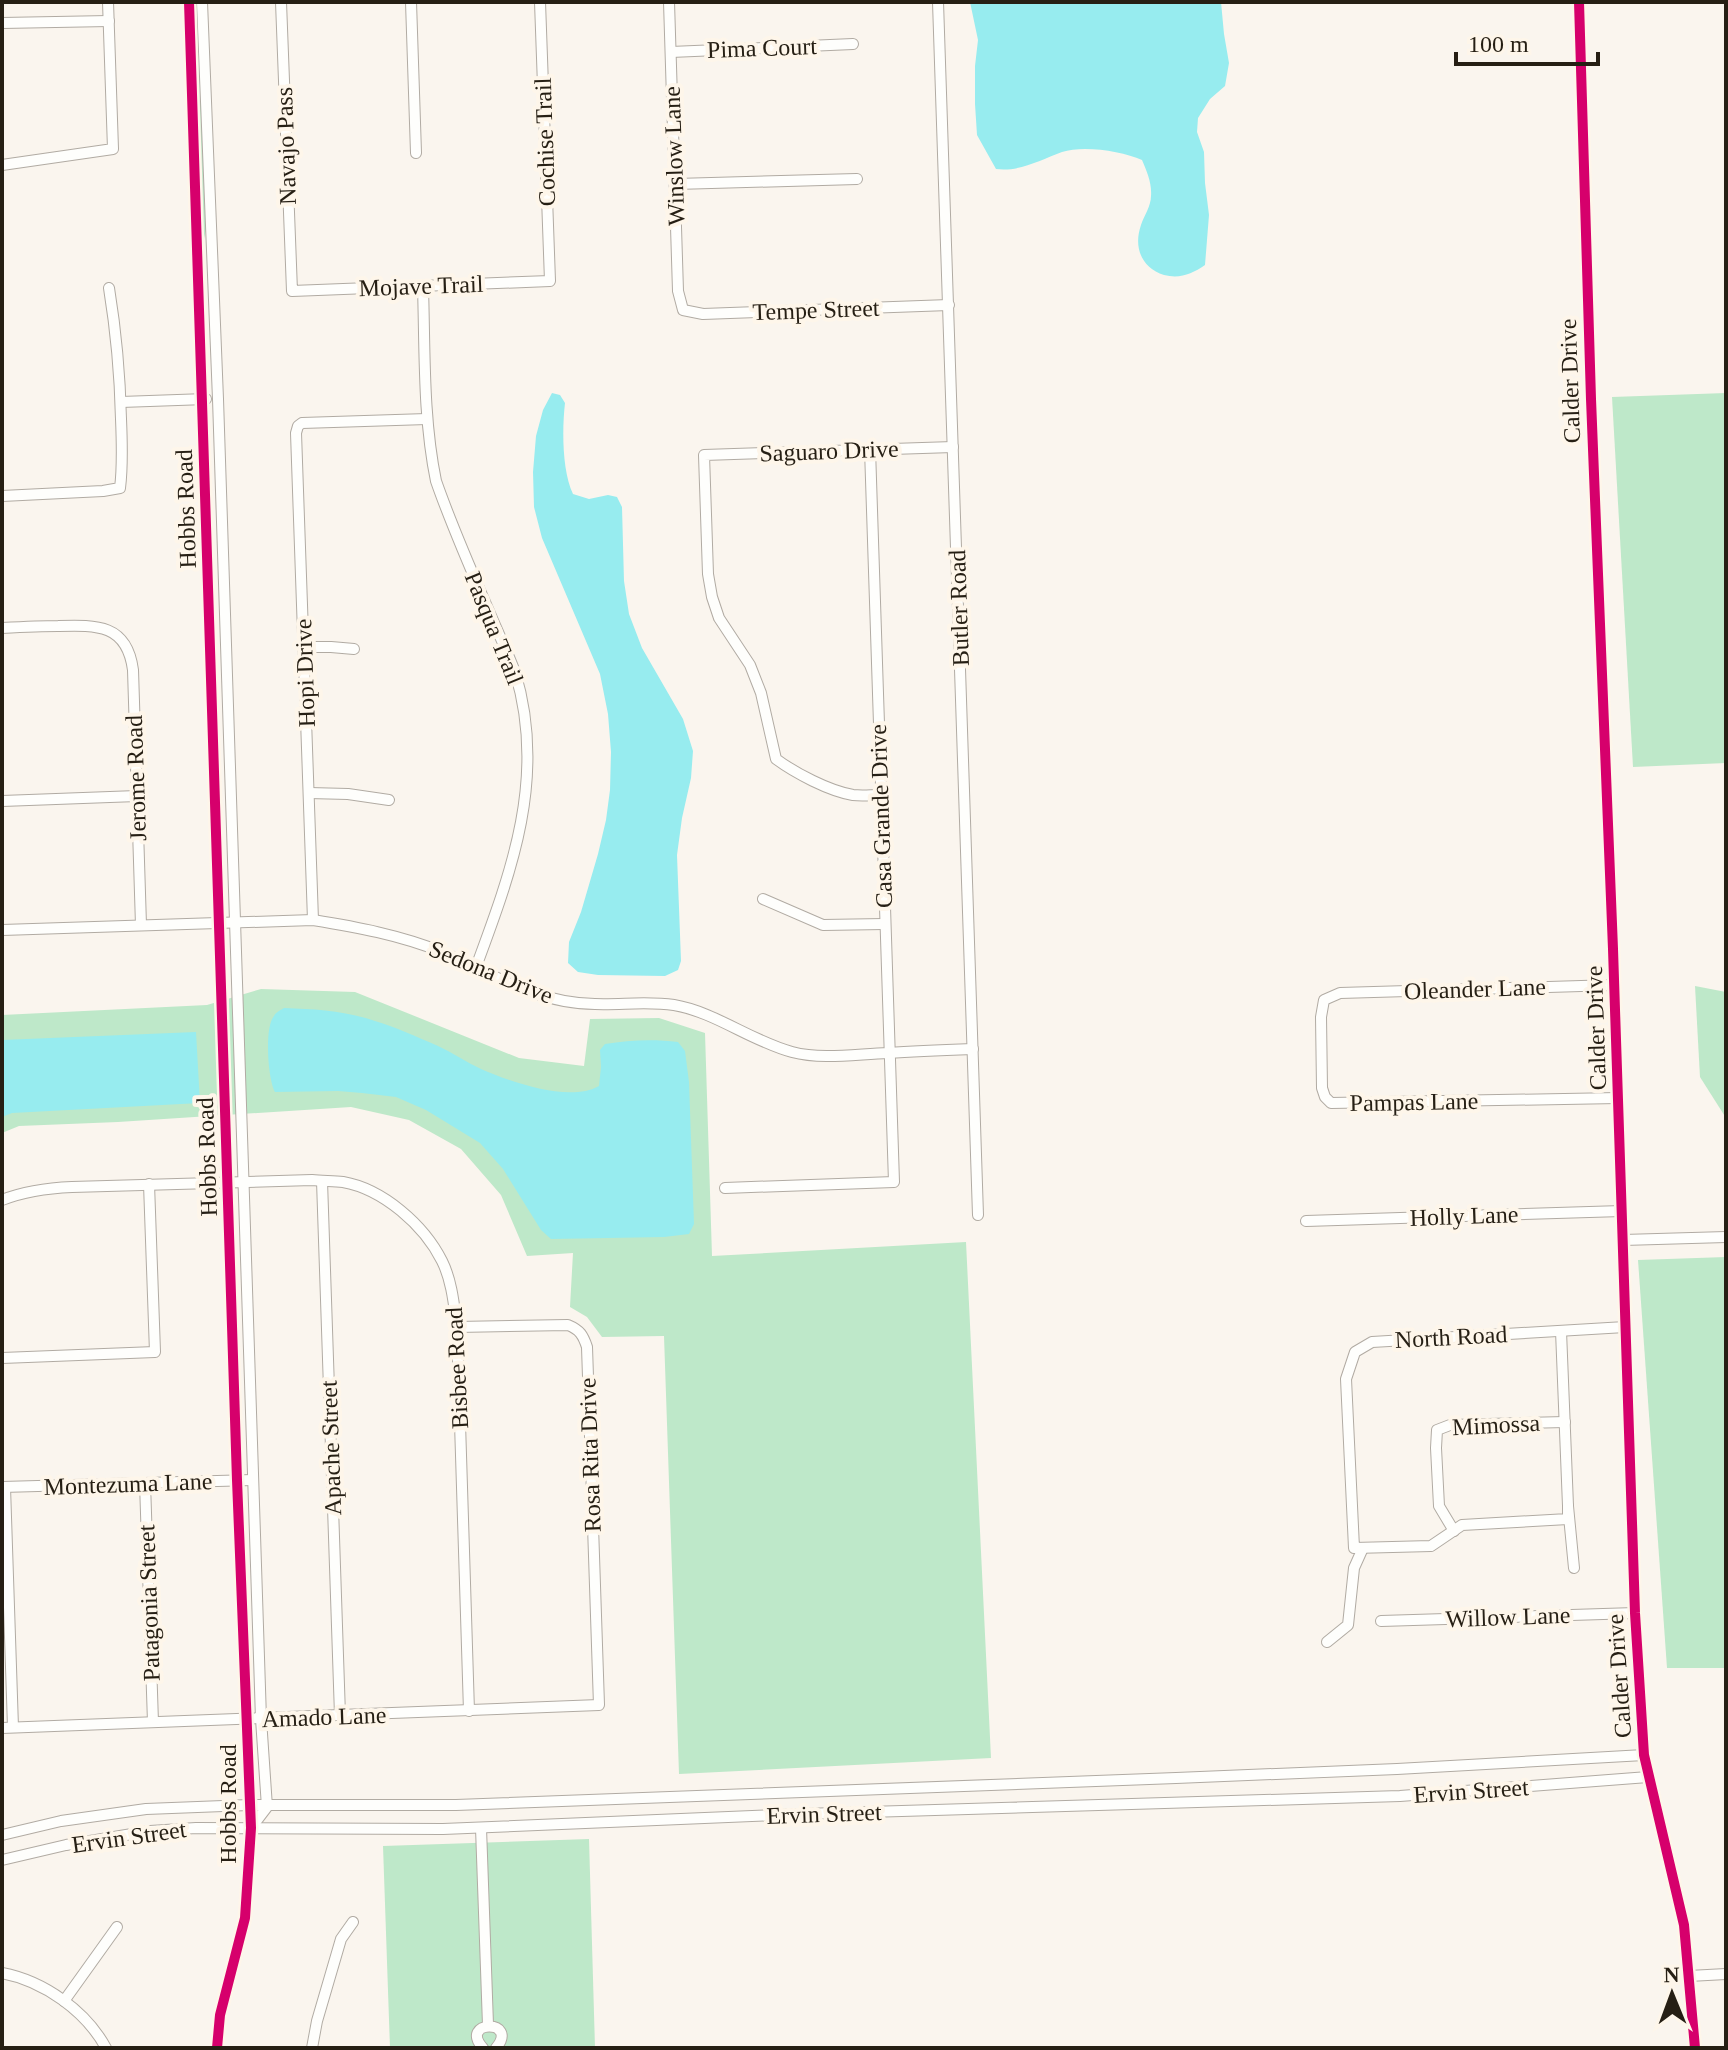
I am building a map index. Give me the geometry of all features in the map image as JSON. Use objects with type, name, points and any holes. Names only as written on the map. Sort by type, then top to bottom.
[{"type":"street","points":[[2,165],[113,149],[108,2]]},
{"type":"street","name":"Hobbs Road","points":[[189,2],[251,1828],[245,1918],[220,2015],[217,2048]]},
{"type":"street","name":"Hobbs Road","points":[[202,2],[261,1719],[267,1807],[251,1828]]},
{"type":"street","name":"Navajo Pass","points":[[281,2],[292,291]]},
{"type":"street","points":[[411,2],[416,153]]},
{"type":"street","name":"Cochise Trail","points":[[540,2],[550,281]]},
{"type":"street","name":"Winslow Lane","points":[[669,2],[678,291],[683,310]]},
{"type":"street","name":"Butler Road","points":[[938,2],[978,1215]]},
{"type":"street","name":"Calder Drive","points":[[1579,2],[1635,1613],[1644,1755],[1684,1925],[1695,2048]]},
{"type":"street","points":[[2,23],[109,21]]},
{"type":"street","name":"Pima Court","points":[[671,52],[853,44]]},
{"type":"street","points":[[676,184],[857,179]]},
{"type":"street","points":[[196,261],[212,260]]},
{"type":"street","name":"Mojave Trail","points":[[292,291],[550,281]]},
{"type":"street","name":"Pasqua Trail","points":[[423,287],[427,419],[436,481],[514,671],[524,707],[529,756],[521,832],[476,967]]},
{"type":"street","points":[[2,496],[120,488],[123,467],[121,402],[116,331],[109,288]]},
{"type":"street","name":"Tempe Street","points":[[683,310],[703,314],[949,305]]},
{"type":"street","points":[[121,402],[218,399]]},
{"type":"street","name":"Hopi Drive","points":[[313,920],[298,426],[302,423],[427,419]]},
{"type":"street","name":"Saguaro Drive","points":[[880,795],[841,792],[789,769],[776,759],[756,679],[719,618],[712,597],[708,574],[704,455],[953,447]]},
{"type":"street","name":"Casa Grande Drive","points":[[725,1188],[894,1182],[870,449]]},
{"type":"street","name":"Jerome Road","points":[[2,628],[95,626],[118,635],[128,648],[133,670],[141,925]]},
{"type":"street","points":[[304,647],[354,649]]},
{"type":"street","points":[[309,793],[348,794],[389,800]]},
{"type":"street","points":[[2,801],[137,796]]},
{"type":"street","points":[[763,899],[823,925],[884,924]]},
{"type":"street","name":"Sedona Drive","points":[[2,930],[313,920],[405,939],[530,992],[564,1001],[675,1005],[702,1013],[795,1053],[813,1056],[973,1049]]},
{"type":"street","name":"Oleander Lane","points":[[1337,995],[1614,985]]},
{"type":"street","name":"Pampas Lane","points":[[1337,995],[1324,1000],[1321,1017],[1322,1088],[1331,1103],[1618,1098]]},
{"type":"street","name":"Bisbee Road","points":[[2,1200],[44,1189],[243,1181],[343,1182],[395,1206],[413,1220],[442,1261],[453,1295],[457,1327],[469,1711]]},
{"type":"street","name":"Apache Street","points":[[322,1181],[340,1715]]},
{"type":"street","points":[[2,1358],[155,1352],[149,1184]]},
{"type":"street","name":"Holly Lane","points":[[1306,1221],[1622,1211]]},
{"type":"street","points":[[1623,1240],[1726,1237]]},
{"type":"street","name":"Rosa Rita Drive","points":[[457,1327],[568,1325],[584,1336],[587,1347],[599,1705]]},
{"type":"street","name":"North Road","points":[[1363,1548],[1354,1548],[1346,1379],[1355,1352],[1372,1342],[1625,1327]]},
{"type":"street","points":[[1327,1642],[1348,1625],[1354,1568],[1363,1548],[1431,1546],[1462,1525],[1568,1519],[1561,1331]]},
{"type":"street","name":"Mimossa","points":[[1454,1531],[1439,1506],[1437,1430],[1450,1425],[1565,1422]]},
{"type":"street","name":"Montezuma Lane","points":[[3,1487],[253,1480]]},
{"type":"street","name":"Patagonia Street","points":[[145,1483],[153,1722]]},
{"type":"street","points":[[3,1487],[8,1727]]},
{"type":"street","points":[[1568,1506],[1574,1568]]},
{"type":"street","name":"Willow Lane","points":[[1381,1621],[1635,1613]]},
{"type":"street","name":"Amado Lane","points":[[8,1727],[599,1705]]},
{"type":"street","name":"Ervin Street","points":[[2,1835],[74,1819],[146,1809],[249,1805],[456,1805],[1397,1769],[1644,1755]]},
{"type":"street","name":"Ervin Street","points":[[2,1860],[66,1845],[150,1831],[196,1828],[481,1828],[802,1814],[1400,1796],[1648,1777]]},
{"type":"street","points":[[481,1828],[488,2025]]},
{"type":"street","points":[[312,2048],[341,1939],[353,1922]]},
{"type":"street","points":[[64,2001],[117,1927]]},
{"type":"street","points":[[2,1973],[47,1989],[64,2001],[88,2022],[106,2048]]},
{"type":"street","points":[[1689,1976],[1726,1974]]},
{"type":"street","points":[[483,2048],[477,2036],[480,2029],[488,2025],[496,2027],[501,2033],[501,2041],[496,2048]]},
{"type":"green space","points":[[193,2],[198,2],[204,239],[201,228]]},
{"type":"green space","points":[[1726,393],[1726,763],[1633,767],[1612,397]]},
{"type":"green space","points":[[1695,986],[1726,992],[1726,1118],[1700,1077]]},
{"type":"green space","points":[[261,989],[355,992],[519,1058],[584,1066],[590,1019],[659,1018],[705,1033],[712,1256],[966,1242],[991,1758],[679,1774],[664,1336],[602,1337],[587,1317],[570,1307],[573,1253],[527,1256],[501,1195],[461,1149],[409,1120],[351,1107],[19,1126],[2,1133],[2,1015],[207,1005]]},
{"type":"green space","points":[[1726,1257],[1726,1668],[1667,1668],[1638,1260]]},
{"type":"green space","points":[[589,1839],[595,2048],[390,2048],[383,1846]]},
{"type":"water","points":[[970,2],[1221,2],[1229,63],[1225,86],[1210,99],[1198,118],[1197,132],[1204,152],[1209,215],[1205,265],[1181,276],[1164,275],[1156,272],[1141,256],[1139,233],[1151,191],[1142,160],[1113,152],[1081,149],[1062,152],[1022,167],[996,169],[977,135],[975,66],[978,40]]},
{"type":"water","points":[[552,393],[560,395],[565,403],[564,450],[573,494],[589,499],[608,495],[617,497],[622,507],[624,581],[629,614],[642,648],[683,719],[693,751],[677,855],[681,961],[678,970],[665,976],[598,975],[578,972],[568,963],[569,942],[581,912],[606,820],[611,752],[600,674],[542,538],[534,507],[536,436],[543,410]]},
{"type":"water","points":[[284,1008],[330,1011],[364,1018],[399,1029],[493,1074],[556,1092],[587,1091],[599,1086],[600,1050],[605,1044],[642,1040],[678,1042],[685,1051],[689,1082],[694,1224],[689,1234],[551,1239],[541,1230],[503,1169],[480,1143],[426,1110],[396,1097],[338,1091],[275,1092],[269,1065],[269,1031],[275,1015]]},
{"type":"water","points":[[196,1032],[200,1103],[12,1113],[2,1117],[2,1040]]},
{"type":"cycle path","points":[[189,2],[251,1828],[245,1918],[220,2015],[217,2048]]},
{"type":"cycle path","points":[[1579,2],[1635,1613],[1644,1755],[1684,1925],[1695,2048]]}]
